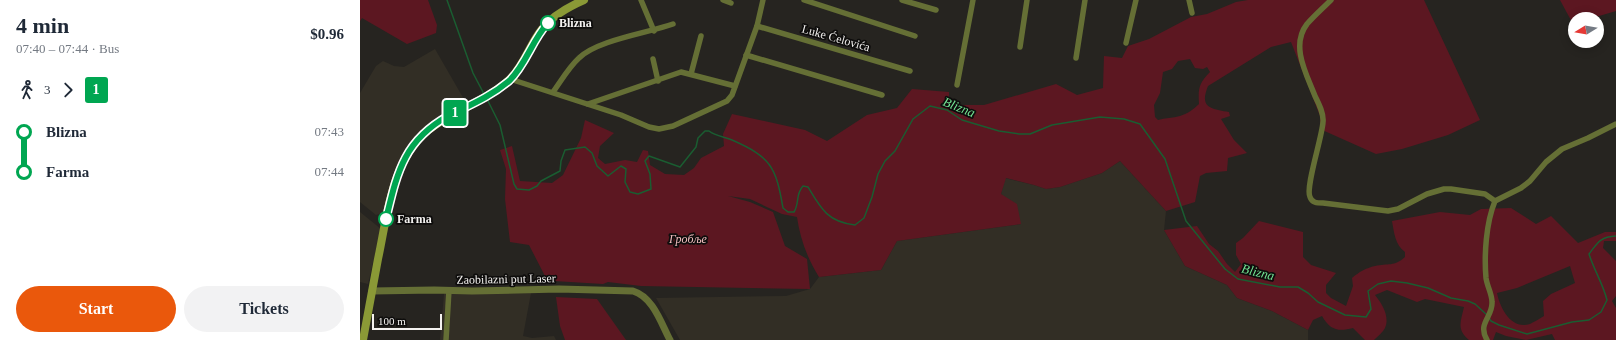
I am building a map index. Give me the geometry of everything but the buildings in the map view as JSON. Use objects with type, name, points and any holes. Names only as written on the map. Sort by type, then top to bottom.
[{"type":"main road","points":[[363,340],[387,217],[396,177],[402,163],[424,134],[447,117],[494,93],[510,79],[522,65],[535,40],[548,22],[556,15],[584,0]]},
{"type":"street","points":[[641,0],[654,31]]},
{"type":"street","points":[[723,0],[731,3]]},
{"type":"street","points":[[510,79],[621,115],[649,127],[664,128],[674,126],[704,111],[724,104],[732,95],[757,26],[763,0]]},
{"type":"street","points":[[804,0],[915,36]]},
{"type":"street","points":[[902,0],[936,10]]},
{"type":"street","points":[[958,85],[973,0]]},
{"type":"street","points":[[1020,47],[1028,0]]},
{"type":"street","points":[[1076,58],[1085,0]]},
{"type":"street","points":[[1126,43],[1136,0]]},
{"type":"street","points":[[1189,0],[1192,13]]},
{"type":"street","points":[[1331,0],[1306,25],[1300,40],[1300,55],[1324,118],[1322,135],[1309,184],[1308,193],[1310,198],[1314,202],[1322,204],[1388,211],[1398,209],[1438,190],[1452,189],[1485,194],[1495,201]]},
{"type":"street","points":[[553,92],[578,58],[583,54],[612,41],[654,31],[674,24]]},
{"type":"street","name":"Luke Ćelovića","points":[[757,26],[910,71]]},
{"type":"street","points":[[691,74],[701,36]]},
{"type":"street","points":[[746,55],[882,95]]},
{"type":"street","points":[[653,59],[658,81]]},
{"type":"street","points":[[587,104],[682,72],[735,86]]},
{"type":"street","points":[[1487,340],[1484,334],[1484,323],[1492,304],[1491,294],[1486,280],[1486,262],[1489,221],[1495,201],[1530,181],[1546,162],[1562,149],[1616,124]]},
{"type":"street","name":"Zaobilazni put Laser","points":[[372,291],[559,289],[633,291],[640,293],[651,304],[670,340]]},
{"type":"street","points":[[446,340],[449,290]]},
{"type":"shaded area","points":[[435,49],[465,101],[416,135],[394,171],[383,213],[376,215],[360,202],[360,93],[376,66],[383,61],[394,66],[404,67]]},
{"type":"shaded area","points":[[1120,161],[1166,211],[1164,230],[1185,266],[1227,285],[1237,298],[1272,311],[1308,330],[1308,340],[680,340],[656,298],[786,296],[810,289],[819,277],[881,270],[897,241],[1021,224],[1001,194],[1005,178],[1046,189],[1060,187],[1102,173]]},
{"type":"shaded area","points":[[360,212],[381,229],[368,284],[360,282]]},
{"type":"shaded area","points":[[531,293],[523,336],[532,338],[554,336],[556,340],[440,340],[444,294]]},
{"type":"green space","points":[[360,0],[428,0],[437,25],[436,33],[407,44],[362,18],[360,21]]},
{"type":"green space","name":"Гробље","points":[[1248,0],[1424,0],[1480,120],[1448,135],[1402,149],[1376,154],[1320,129],[1320,116],[1291,42],[1271,47],[1208,86],[1205,99],[1206,103],[1208,106],[1217,110],[1229,112],[1230,116],[1221,119],[1234,140],[1247,153],[1228,158],[1227,171],[1206,173],[1200,176],[1195,202],[1166,211],[1120,161],[1102,173],[1060,187],[1046,189],[1006,178],[1001,194],[1017,204],[1021,224],[897,241],[881,270],[819,277],[805,248],[797,217],[782,214],[750,199],[728,196],[750,202],[773,212],[785,246],[807,259],[810,289],[641,286],[608,282],[603,284],[554,281],[546,278],[529,245],[510,242],[505,199],[506,169],[500,150],[512,146],[520,181],[552,183],[563,175],[581,138],[585,120],[614,133],[600,146],[598,158],[605,164],[625,160],[637,162],[643,150],[648,151],[650,165],[665,174],[684,175],[694,168],[701,158],[724,146],[723,134],[732,114],[805,130],[827,141],[867,115],[897,108],[912,89],[949,92],[949,105],[984,105],[1056,84],[1077,95],[1103,88],[1104,56],[1122,58],[1128,46],[1149,39],[1191,17],[1207,14],[1236,2]],"holes":[[[1190,59],[1195,68],[1203,69],[1207,67],[1210,72],[1200,86],[1199,104],[1183,115],[1158,120],[1155,117],[1154,105],[1160,93],[1163,72],[1172,69],[1178,61]]]},
{"type":"green space","points":[[1560,0],[1616,0],[1616,11],[1604,15],[1604,12],[1568,12],[1568,15]]},
{"type":"green space","points":[[1511,208],[1536,224],[1551,216],[1578,243],[1605,232],[1616,232],[1616,241],[1604,241],[1603,248],[1616,261],[1616,296],[1612,301],[1616,308],[1616,340],[1555,340],[1552,334],[1526,340],[1506,336],[1496,332],[1493,340],[1469,340],[1462,332],[1460,325],[1464,307],[1425,299],[1417,302],[1387,290],[1375,295],[1383,306],[1387,319],[1385,328],[1374,340],[1365,340],[1353,328],[1343,330],[1335,329],[1325,321],[1322,316],[1313,320],[1308,330],[1272,311],[1237,298],[1227,285],[1185,266],[1164,230],[1197,226],[1209,244],[1218,251],[1235,272],[1241,264],[1236,255],[1236,243],[1243,238],[1259,221],[1303,232],[1303,257],[1311,265],[1336,273],[1326,285],[1326,293],[1331,298],[1346,306],[1353,286],[1352,278],[1369,268],[1398,262],[1405,257],[1405,252],[1399,246],[1396,238],[1392,221],[1440,212],[1470,215],[1481,209]],"holes":[[[1570,266],[1575,283],[1551,294],[1543,301],[1544,316],[1530,324],[1523,325],[1512,321],[1504,311],[1498,299],[1497,293],[1517,288]]]},
{"type":"green space","points":[[556,297],[597,299],[626,340],[565,340],[560,326]]},
{"type":"waterway","name":"Blizna","points":[[447,0],[473,73],[484,94]]},
{"type":"waterway","name":"Blizna","points":[[487,99],[500,125],[514,184],[517,189],[529,190],[537,186],[541,181],[560,171],[561,161],[565,150],[585,147],[592,153],[597,166],[608,176],[621,166],[626,169],[625,182],[630,192],[638,194],[651,189],[650,174],[645,161],[649,156],[680,167],[696,147],[698,138],[705,131],[709,131],[745,146],[763,158],[770,165],[778,182],[783,208],[788,212],[794,212],[797,205],[799,192],[803,186],[808,187],[821,208],[826,213],[838,221],[855,225],[864,218],[872,197],[878,174],[885,161],[895,151],[913,119],[930,106],[947,110],[962,120],[999,131],[1019,134],[1030,134],[1052,125],[1100,117],[1124,119],[1140,124],[1165,159],[1186,221],[1225,269],[1238,279],[1280,287],[1298,287],[1318,302],[1345,315],[1366,317],[1371,309],[1368,291],[1378,284],[1391,281],[1428,288],[1451,298],[1468,301],[1475,304],[1487,315]]},
{"type":"waterway","name":"Blizna","points":[[1489,318],[1491,321],[1499,325],[1527,334],[1572,322],[1589,320],[1601,312],[1607,300],[1589,254],[1600,241],[1616,236]]},
{"type":"bus line","name":"1","points":[[386,219],[396,177],[402,163],[418,140],[447,117],[494,93],[510,79],[522,65],[541,30],[548,23]]},
{"type":"place","name":"Blizna","points":[[548,23]]},
{"type":"place","name":"Farma","points":[[386,219]]}]
